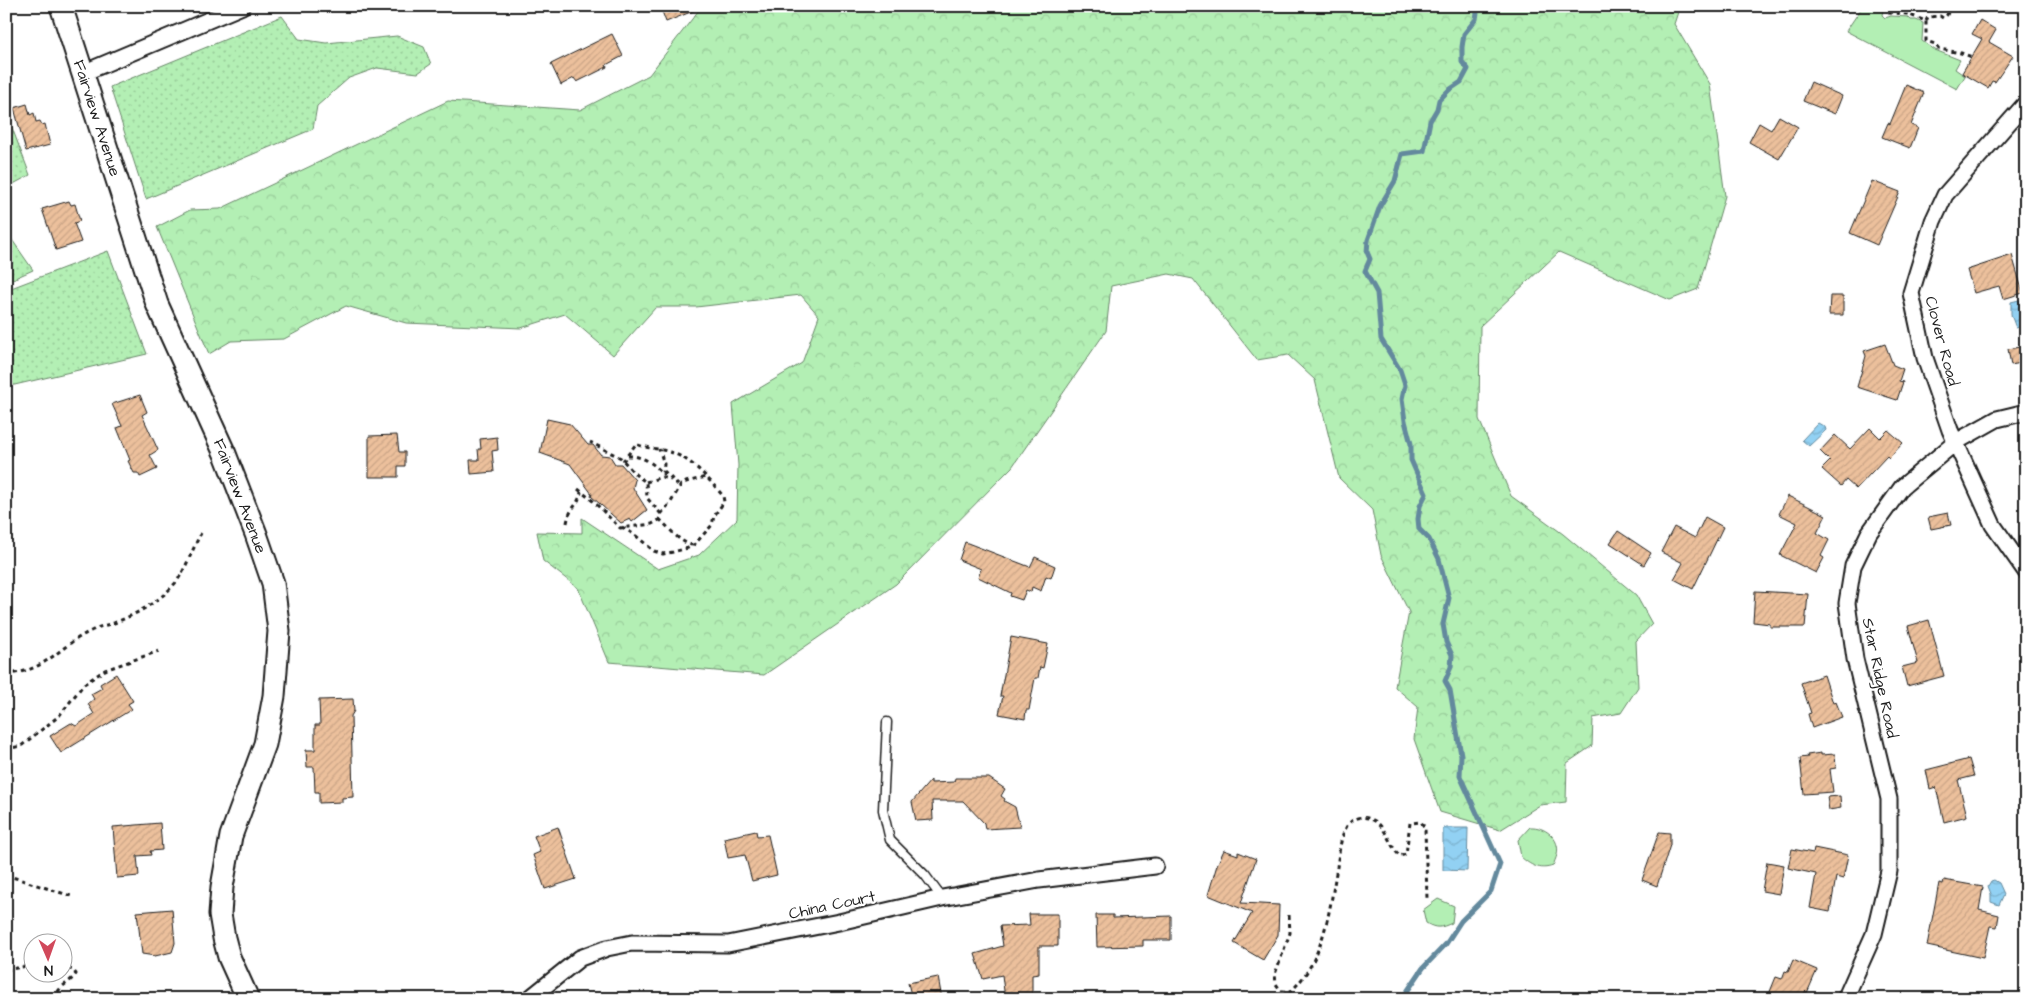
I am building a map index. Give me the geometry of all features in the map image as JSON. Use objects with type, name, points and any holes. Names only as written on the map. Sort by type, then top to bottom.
[{"type":"main road","name":"Fairview Avenue","points":[[61,6],[157,304],[225,454],[256,534],[272,583],[278,630],[274,696],[265,744],[232,836],[222,887],[220,914],[229,958],[248,999]]},
{"type":"street","points":[[83,73],[242,6]]},
{"type":"street","name":"Clover Road","points":[[2026,103],[1945,195],[1933,221],[1911,293],[1926,358],[1956,442],[1993,525],[2026,572]]},
{"type":"street","name":"Star Ridge Road","points":[[1845,999],[1874,934],[1888,871],[1889,799],[1855,659],[1847,603],[1853,566],[1869,533],[1902,488],[1956,442],[1997,419],[2026,412]]},
{"type":"street","name":"China Court","points":[[528,999],[580,958],[607,948],[632,943],[728,944],[838,922],[942,898],[1039,880],[1156,866]]},
{"type":"lane","points":[[887,722],[883,810],[890,840],[925,875],[942,898]]},
{"type":"path","points":[[1883,6],[1889,13],[1907,14],[1926,21]]},
{"type":"path","points":[[1948,6],[1948,13],[1943,18],[1940,16],[1928,17],[1926,21],[1926,41],[1935,44],[1939,49],[1972,57]]},
{"type":"path","points":[[590,442],[623,461],[636,475],[646,482],[648,498],[661,514]]},
{"type":"path","points":[[567,523],[569,511],[579,501],[580,491],[620,528],[635,535],[654,551],[662,554],[692,545],[712,525],[714,516],[724,502],[723,496],[696,466],[671,452],[636,444],[623,461]]},
{"type":"path","points":[[659,449],[664,464],[663,474]]},
{"type":"path","points":[[627,456],[643,459],[681,486]]},
{"type":"path","points":[[646,482],[663,474]]},
{"type":"path","points":[[622,528],[652,524],[659,519],[681,486],[706,477]]},
{"type":"path","points":[[659,519],[668,526],[676,538],[692,545]]},
{"type":"path","points":[[6,674],[30,671],[93,629],[114,623],[146,608],[177,580],[200,533]]},
{"type":"path","points":[[6,748],[21,746],[59,716],[84,684],[105,670],[159,651]]},
{"type":"path","points":[[1289,915],[1290,932],[1275,974],[1276,984],[1281,991],[1292,990],[1301,982],[1316,953],[1328,919],[1340,846],[1346,827],[1353,819],[1364,817],[1375,820],[1400,856],[1406,854],[1410,823],[1421,822],[1425,828],[1427,899]]},
{"type":"path","points":[[6,876],[71,896]]},
{"type":"path","points":[[6,970],[22,967]]},
{"type":"path","points":[[54,999],[58,988],[66,982]]},
{"type":"green space","points":[[702,6],[1680,6],[1674,24],[1710,84],[1725,196],[1698,289],[1670,300],[1559,252],[1480,326],[1479,419],[1511,496],[1563,534],[1636,595],[1652,624],[1636,641],[1638,687],[1621,713],[1593,718],[1592,746],[1567,763],[1566,802],[1540,805],[1500,830],[1440,812],[1414,739],[1418,707],[1395,687],[1409,612],[1381,555],[1372,510],[1339,478],[1315,380],[1288,355],[1257,360],[1193,279],[1169,274],[1111,286],[1106,331],[1012,467],[896,584],[764,675],[609,662],[578,588],[543,561],[537,532],[582,533],[582,518],[658,569],[699,555],[737,519],[738,465],[733,404],[802,363],[819,316],[801,295],[696,307],[656,307],[613,355],[565,314],[521,328],[406,323],[346,306],[284,339],[231,341],[209,354],[157,227],[190,210],[220,209],[448,101],[580,110],[649,75]]},
{"type":"green space","points":[[1863,6],[1874,6],[1883,10],[1882,15],[1885,18],[1891,16],[1908,17],[1911,20],[1923,23],[1922,41],[1935,50],[1960,60],[1955,69],[1965,76],[1957,89],[1846,31]]},
{"type":"green space","points":[[282,16],[299,39],[326,43],[397,36],[424,47],[431,64],[418,73],[377,68],[349,78],[317,106],[313,129],[146,199],[110,87]]},
{"type":"green space","points":[[6,112],[30,175],[6,188]]},
{"type":"green space","points":[[6,231],[33,270],[6,282]]},
{"type":"green space","points":[[108,251],[147,354],[6,387],[6,290]]},
{"type":"green space","points":[[1530,827],[1546,831],[1554,838],[1558,849],[1553,866],[1544,868],[1535,866],[1521,857],[1518,840]]},
{"type":"green space","points":[[1438,899],[1454,906],[1452,923],[1439,927],[1426,923],[1423,910]]},
{"type":"water","points":[[2019,300],[2026,325],[2016,328],[2011,315],[2011,302]]},
{"type":"water","points":[[1818,423],[1825,427],[1826,430],[1809,446],[1802,440]]},
{"type":"water","points":[[1443,828],[1468,828],[1467,871],[1443,870]]},
{"type":"water","points":[[1994,880],[1999,883],[2004,894],[1999,905],[1991,902],[1988,886]]},
{"type":"building","points":[[660,6],[703,6],[703,7],[666,22]]},
{"type":"building","points":[[1980,20],[1996,30],[1989,42],[2013,56],[1995,82],[1992,81],[1988,88],[1962,73],[1982,39],[1972,34]]},
{"type":"building","points":[[612,34],[623,56],[606,65],[607,67],[577,82],[574,78],[561,85],[551,64]]},
{"type":"building","points":[[1811,82],[1842,96],[1835,114],[1803,101]]},
{"type":"building","points":[[1906,85],[1924,93],[1911,125],[1918,128],[1910,148],[1882,137],[1888,123],[1890,124]]},
{"type":"building","points":[[27,104],[30,115],[34,113],[36,122],[40,121],[42,125],[45,124],[50,145],[26,151],[14,108]]},
{"type":"building","points":[[1779,116],[1798,127],[1779,159],[1749,142],[1759,123],[1771,130]]},
{"type":"building","points":[[1872,181],[1900,192],[1877,245],[1850,233]]},
{"type":"building","points":[[69,201],[71,205],[75,204],[80,221],[74,223],[81,242],[56,250],[42,209]]},
{"type":"building","points":[[2012,255],[2023,293],[2003,299],[1999,286],[1974,293],[1967,270]]},
{"type":"building","points":[[1830,296],[1843,296],[1843,315],[1829,315]]},
{"type":"building","points":[[1885,344],[1893,365],[1903,369],[1899,381],[1903,382],[1897,400],[1857,387],[1866,356],[1864,351]]},
{"type":"building","points":[[2026,346],[2026,362],[2011,365],[2008,349]]},
{"type":"building","points":[[140,395],[147,412],[142,415],[158,450],[150,455],[157,469],[140,477],[138,473],[134,473],[128,461],[130,460],[117,428],[122,426],[112,404]]},
{"type":"building","points":[[547,419],[570,424],[588,445],[593,445],[601,455],[610,456],[615,464],[621,464],[635,480],[633,488],[647,510],[632,522],[630,519],[621,523],[591,496],[592,494],[570,464],[540,453]]},
{"type":"building","points":[[1870,428],[1880,438],[1888,430],[1903,443],[1889,458],[1887,456],[1856,489],[1846,480],[1841,486],[1822,469],[1830,461],[1820,451],[1835,435],[1850,449]]},
{"type":"building","points":[[397,435],[399,452],[405,452],[405,466],[398,466],[398,477],[369,477],[369,436]]},
{"type":"building","points":[[497,437],[498,450],[492,451],[494,472],[471,474],[470,460],[479,460],[478,449],[481,449],[480,439]]},
{"type":"building","points":[[1788,496],[1826,515],[1817,533],[1829,540],[1821,556],[1824,558],[1816,573],[1780,555],[1797,523],[1779,514]]},
{"type":"building","points":[[1948,513],[1951,525],[1931,529],[1928,517]]},
{"type":"building","points":[[1705,517],[1723,527],[1693,589],[1674,579],[1683,563],[1661,552],[1674,527],[1695,538]]},
{"type":"building","points":[[1618,531],[1651,553],[1644,565],[1610,543]]},
{"type":"building","points":[[965,542],[1030,567],[1035,557],[1055,566],[1051,578],[1046,576],[1041,591],[1032,587],[1031,592],[1026,590],[1022,600],[1010,596],[1011,593],[978,577],[981,569],[959,560]]},
{"type":"building","points":[[1755,591],[1808,594],[1805,627],[1770,627],[1770,624],[1753,622]]},
{"type":"building","points":[[1929,620],[1944,676],[1907,686],[1902,667],[1918,663],[1908,626]]},
{"type":"building","points":[[1011,637],[1048,644],[1043,668],[1040,667],[1038,678],[1035,678],[1029,710],[1026,710],[1025,719],[999,714],[1003,696],[1000,696]]},
{"type":"building","points":[[116,674],[133,701],[128,704],[132,709],[61,753],[50,736],[71,723],[76,726],[94,714],[88,704],[94,699],[91,694],[102,688],[100,684]]},
{"type":"building","points":[[1824,675],[1833,703],[1836,702],[1842,717],[1812,728],[1808,714],[1811,713],[1801,683]]},
{"type":"building","points":[[353,699],[354,711],[351,716],[353,797],[342,798],[342,802],[319,803],[319,792],[315,792],[314,767],[307,767],[306,750],[315,750],[315,725],[320,725],[319,700]]},
{"type":"building","points":[[1821,753],[1821,755],[1835,754],[1836,768],[1830,769],[1833,792],[1804,794],[1800,758]]},
{"type":"building","points":[[1969,759],[1974,776],[1958,780],[1967,816],[1944,822],[1936,787],[1930,789],[1926,770]]},
{"type":"building","points":[[955,778],[989,778],[1005,789],[1001,796],[1005,799],[1004,801],[1015,807],[1020,827],[985,829],[984,823],[963,801],[932,801],[933,820],[916,821],[912,802],[931,780],[931,783],[954,782]]},
{"type":"building","points":[[1840,796],[1841,808],[1829,810],[1827,797]]},
{"type":"building","points":[[160,823],[162,850],[150,851],[151,855],[137,856],[139,876],[117,878],[113,827]]},
{"type":"building","points":[[558,827],[576,879],[545,889],[533,855],[540,852],[534,836]]},
{"type":"building","points":[[756,831],[757,836],[768,835],[777,875],[752,881],[745,855],[728,858],[724,838]]},
{"type":"building","points":[[1659,832],[1670,833],[1670,845],[1657,886],[1642,880]]},
{"type":"building","points":[[1814,848],[1848,855],[1843,879],[1836,877],[1830,912],[1810,908],[1816,874],[1788,868],[1792,849],[1813,853]]},
{"type":"building","points":[[1224,850],[1238,855],[1238,852],[1256,859],[1241,903],[1279,905],[1278,935],[1263,960],[1234,943],[1252,913],[1208,895],[1217,865]]},
{"type":"building","points":[[1767,862],[1784,865],[1779,894],[1762,891]]},
{"type":"building","points":[[1944,880],[1983,887],[1979,910],[1999,915],[1997,927],[1990,926],[1983,958],[1927,946],[1939,883],[1943,884]]},
{"type":"building","points":[[172,909],[175,943],[172,952],[155,956],[142,954],[137,912]]},
{"type":"building","points":[[1029,914],[1058,914],[1058,946],[1039,946],[1039,974],[1032,975],[1032,999],[1005,999],[1002,975],[983,979],[975,954],[1003,946],[1000,926],[1030,925]]},
{"type":"building","points":[[1096,915],[1113,915],[1113,918],[1171,916],[1171,940],[1143,940],[1143,946],[1097,947]]},
{"type":"building","points":[[1793,960],[1817,970],[1807,993],[1805,992],[1802,999],[1767,999],[1776,977],[1782,979],[1785,971],[1788,972]]},
{"type":"building","points":[[938,977],[942,999],[912,999],[908,983]]},
{"type":"waterway","points":[[1402,999],[1423,968],[1446,944],[1461,921],[1491,891],[1500,864],[1460,776],[1461,755],[1450,690],[1445,681],[1451,667],[1452,655],[1446,642],[1443,624],[1449,598],[1439,559],[1429,539],[1419,529],[1420,506],[1426,494],[1411,460],[1411,444],[1402,399],[1405,385],[1400,370],[1381,339],[1377,293],[1365,271],[1370,259],[1367,252],[1368,240],[1380,206],[1395,181],[1402,154],[1424,151],[1430,121],[1437,109],[1439,100],[1461,82],[1468,69],[1462,62],[1464,34],[1476,19],[1478,6]]}]
